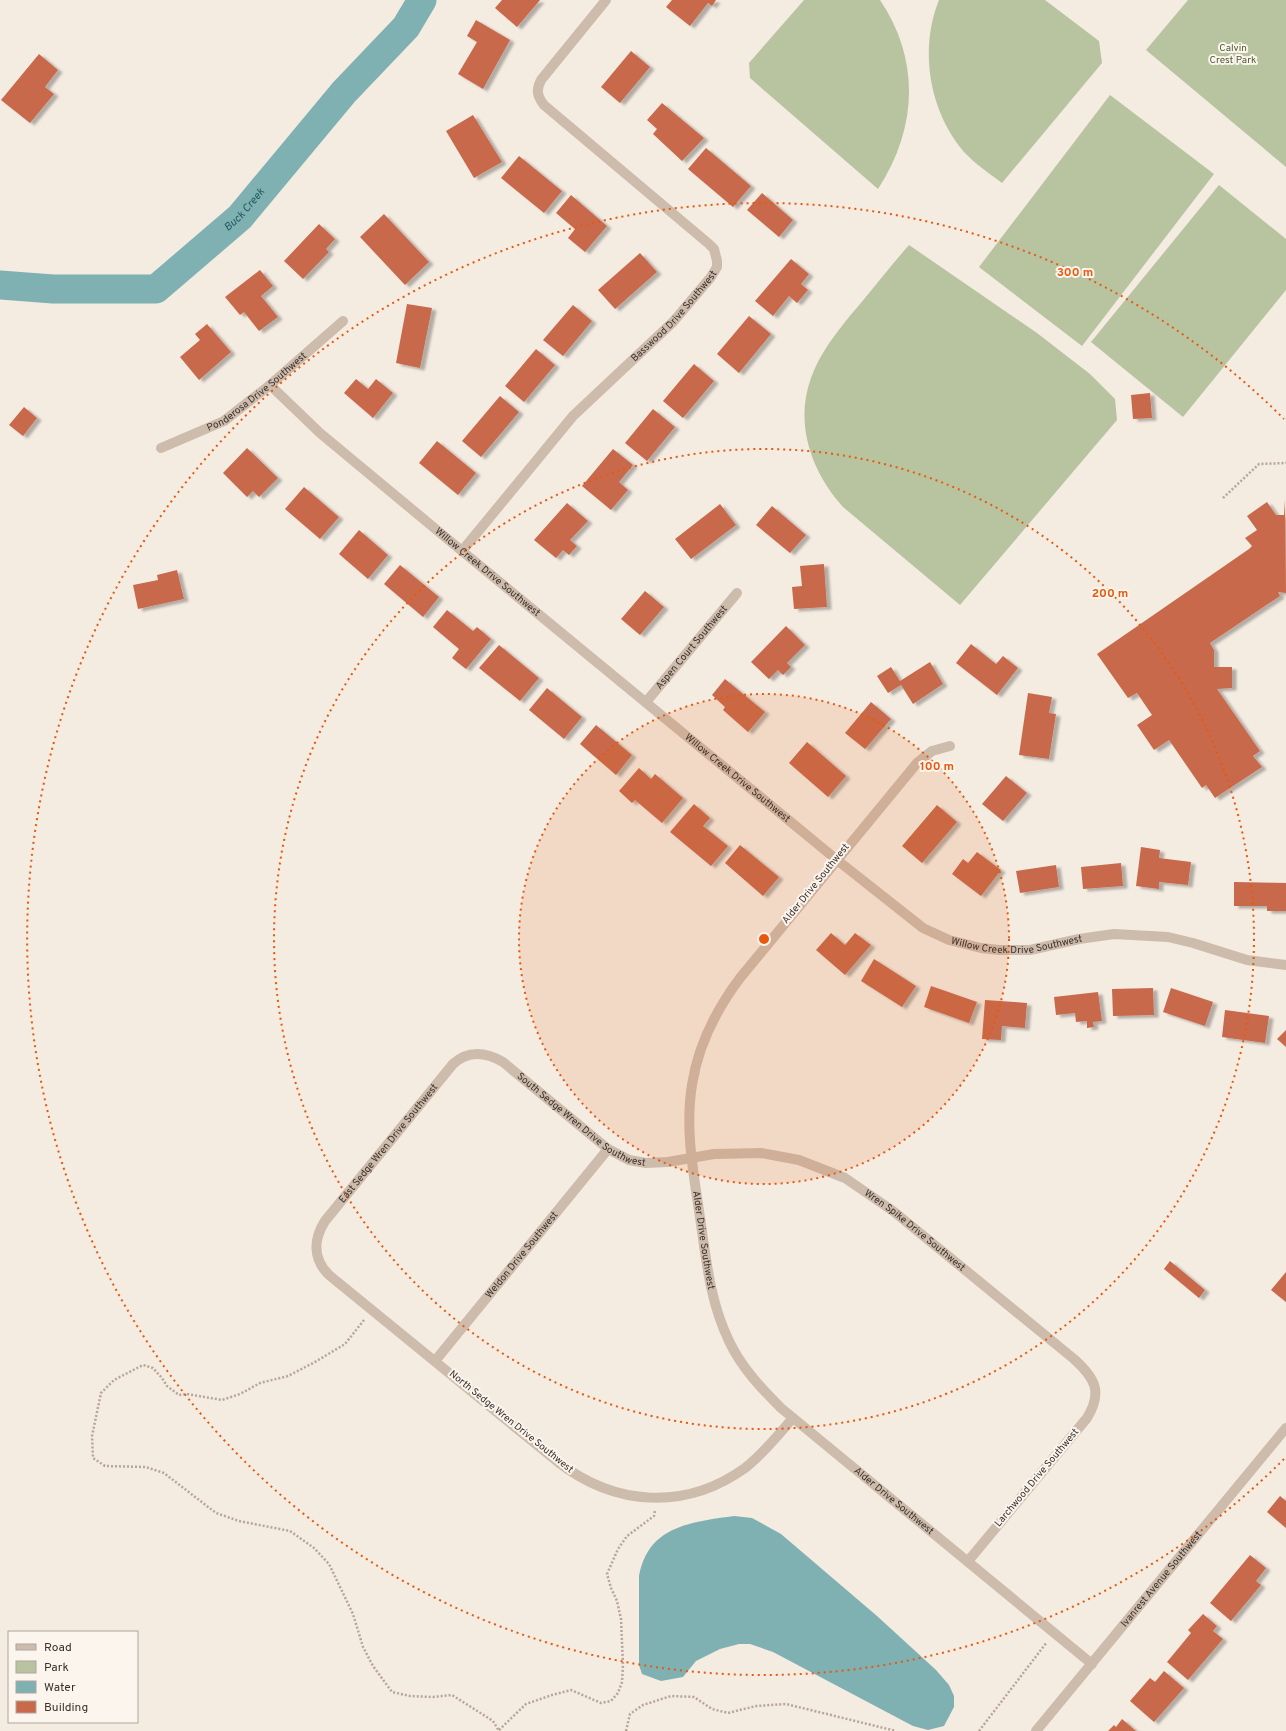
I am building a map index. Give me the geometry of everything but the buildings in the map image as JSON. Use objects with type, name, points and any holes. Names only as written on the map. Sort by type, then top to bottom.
[{"type":"street","name":"Basswood Drive Southwest","points":[[462,551],[560,431],[586,403],[673,322],[711,277],[717,267],[716,255],[710,244],[544,105],[539,99],[537,92],[541,80],[606,0]]},
{"type":"street","name":"Ponderosa Drive Southwest","points":[[161,448],[224,421],[270,385],[343,321]]},
{"type":"street","name":"Willow Creek Drive Southwest","points":[[270,385],[320,433],[462,551],[837,860],[923,928],[937,936],[968,945],[999,950],[1030,950],[1097,936],[1132,934],[1180,939],[1247,960],[1286,965]]},
{"type":"street","name":"Aspen Court Southwest","points":[[646,702],[737,592]]},
{"type":"street","name":"Alder Drive Southwest","points":[[950,746],[932,751],[917,763],[740,978],[725,999],[709,1027],[692,1083],[689,1116],[692,1158],[711,1288],[729,1342],[747,1370],[768,1395],[793,1418],[969,1560],[1092,1664]]},
{"type":"street","name":"South Sedge Wren Drive Southwest","points":[[479,1054],[495,1058],[503,1062],[608,1149],[629,1160],[646,1163],[692,1158]]},
{"type":"street","name":"East Sedge Wren Drive Southwest","points":[[316,1250],[316,1239],[325,1221],[448,1070],[462,1057],[479,1054]]},
{"type":"street","name":"Weldon Drive Southwest","points":[[435,1361],[608,1149]]},
{"type":"street","name":"Wren Spike Drive Southwest","points":[[692,1158],[728,1153],[772,1154],[815,1165],[845,1178],[893,1211],[1074,1359],[1088,1373],[1096,1391]]},
{"type":"street","name":"North Sedge Wren Drive Southwest","points":[[316,1250],[320,1263],[325,1271],[372,1311],[558,1462],[579,1477],[613,1492],[637,1497],[656,1498],[687,1495],[724,1481],[757,1457],[793,1418]]},
{"type":"street","name":"Larchwood Drive Southwest","points":[[969,1560],[1087,1418],[1094,1405],[1096,1391]]},
{"type":"street","name":"Ivanrest Avenue Southwest","points":[[1036,1731],[1286,1428]]},
{"type":"path","points":[[1223,498],[1259,464],[1286,463]]},
{"type":"path","points":[[372,1311],[346,1344],[288,1376],[260,1384],[240,1394],[222,1400],[187,1394],[179,1395],[166,1386],[153,1368],[143,1364],[129,1371],[114,1380],[101,1393],[92,1436],[93,1458],[105,1466],[146,1467],[164,1473],[216,1513],[239,1521],[290,1531],[314,1548],[329,1564],[353,1614],[363,1646],[373,1666],[392,1692],[410,1696],[433,1697],[452,1694],[493,1721],[499,1731],[526,1704],[552,1695],[571,1690],[600,1703],[611,1701],[618,1693],[622,1682],[623,1665],[621,1619],[617,1601],[607,1574],[618,1549],[627,1536],[654,1516],[656,1498]]},
{"type":"path","points":[[979,1731],[1055,1633]]},
{"type":"path","points":[[626,1731],[630,1714],[643,1705],[671,1696],[694,1698],[712,1709],[728,1713],[756,1706],[786,1704],[896,1731]]},
{"type":"green space","points":[[804,0],[880,0],[893,23],[902,47],[908,71],[909,95],[907,119],[901,143],[891,166],[878,189],[750,78],[749,63]]},
{"type":"green space","points":[[939,0],[1045,0],[1099,41],[1102,63],[1002,183],[964,152],[952,136],[935,99],[929,59],[933,19]]},
{"type":"green space","name":"Calvin Crest Park","points":[[1188,0],[1286,0],[1286,167],[1146,50]]},
{"type":"green space","points":[[1110,95],[1214,174],[1082,346],[979,267]]},
{"type":"green space","points":[[1219,185],[1286,239],[1286,290],[1183,417],[1091,342]]},
{"type":"green space","points":[[909,245],[1037,333],[1090,374],[1115,399],[1117,420],[960,605],[843,507],[832,494],[815,463],[805,430],[804,413],[806,395],[811,378],[821,356],[842,326]]},
{"type":"water","points":[[734,1516],[752,1518],[781,1534],[877,1616],[936,1670],[949,1685],[954,1696],[954,1707],[944,1726],[928,1730],[913,1726],[773,1652],[750,1644],[739,1644],[720,1649],[696,1661],[683,1677],[661,1681],[642,1674],[639,1665],[639,1576],[644,1559],[652,1546],[662,1537],[674,1530],[687,1524]]},
{"type":"waterway","name":"Buck Creek","points":[[0,285],[53,289],[156,289],[240,217],[344,92],[406,27],[422,0]]}]
